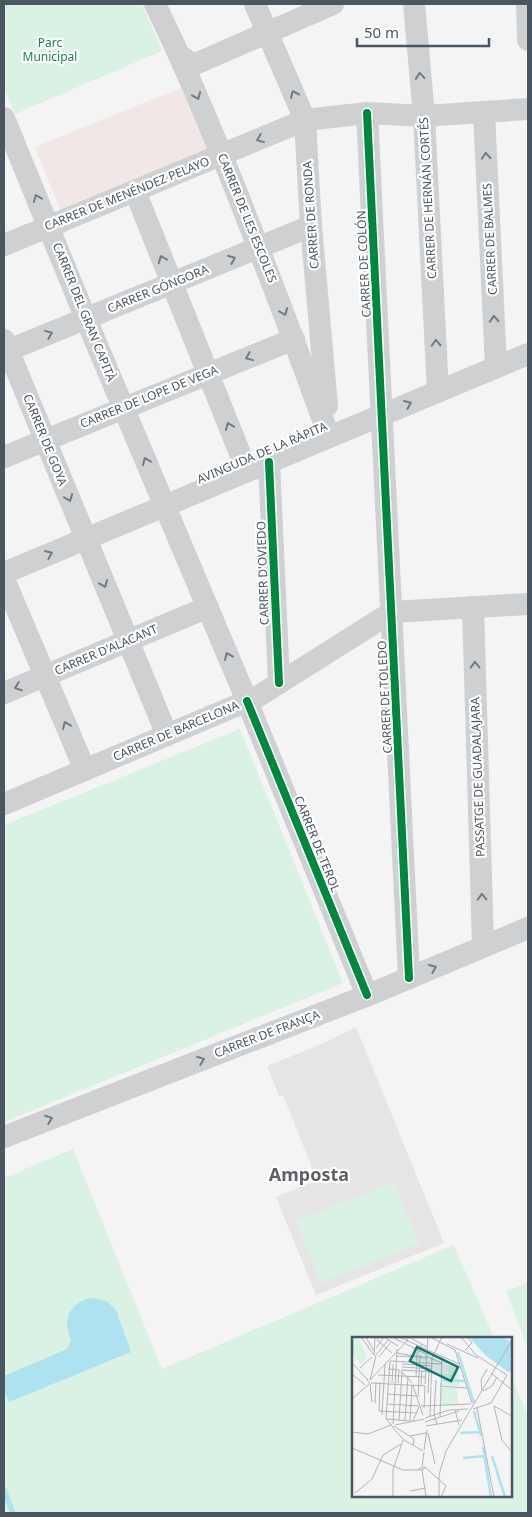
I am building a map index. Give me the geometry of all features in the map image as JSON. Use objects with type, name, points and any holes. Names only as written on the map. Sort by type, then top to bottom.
[{"type":"street","name":"CARRER DE LES ESCOLES","points":[[156,4],[181,56],[259,248],[329,437]]},
{"type":"street","name":"CARRER DE RONDA","points":[[255,4],[305,120],[311,226],[329,437]]},
{"type":"street","points":[[181,56],[193,65],[266,31],[333,4]]},
{"type":"street","name":"CARRER DE HERNÁN CORTÉS","points":[[414,4],[424,116],[438,392]]},
{"type":"street","points":[[527,4],[528,40]]},
{"type":"street","name":"CARRER DE MENÉNDEZ PELAYO","points":[[4,245],[305,120],[367,113],[424,116],[528,109]]},
{"type":"street","name":"CARRER DE BALMES","points":[[484,112],[496,367]]},
{"type":"street","name":"CARRER DE COLÓN","points":[[367,113],[383,415]]},
{"type":"street","name":"CARRER DEL GRAN CAPITÀ","points":[[6,131],[48,226],[165,506]]},
{"type":"street","points":[[135,191],[247,471]]},
{"type":"street","name":"CARRER GÓNGORA","points":[[5,347],[86,319],[311,226]]},
{"type":"street","name":"CARRER DE LOPE DE VEGA","points":[[4,457],[294,339]]},
{"type":"street","name":"CARRER DE GOYA","points":[[5,347],[168,735]]},
{"type":"street","name":"AVINGUDA DE LA RÀPITA","points":[[4,573],[528,354]]},
{"type":"street","name":"CARRER DE TOLEDO","points":[[383,415],[409,978]]},
{"type":"street","name":"CARRER D'OVIEDO","points":[[269,462],[279,683]]},
{"type":"street","name":"CARRER DE TEROL","points":[[165,506],[367,995]]},
{"type":"street","points":[[4,579],[84,770]]},
{"type":"street","points":[[392,612],[528,604]]},
{"type":"street","name":"CARRER D'ALACANT","points":[[4,693],[208,607]]},
{"type":"street","name":"PASSATGE DE GUADALAJARA","points":[[474,607],[483,946]]},
{"type":"street","name":"CARRER DE BARCELONA","points":[[4,804],[247,701],[392,612]]},
{"type":"street","name":"CARRER DE FRANÇA","points":[[4,1137],[367,995],[528,928]]},
{"type":"shaded area","points":[[185,86],[214,156],[64,220],[35,147]]},
{"type":"shaded area","points":[[356,1027],[444,1243],[316,1295],[276,1197],[317,1180],[283,1095],[279,1096],[267,1066],[319,1045]]},
{"type":"green space","name":"Parc Municipal","points":[[4,4],[142,4],[162,51],[15,114],[4,88]]},
{"type":"green space","points":[[240,729],[343,983],[4,1122],[4,825]]},
{"type":"green space","points":[[73,1149],[162,1369],[454,1245],[494,1337],[352,1337],[352,1497],[512,1497],[512,1378],[528,1416],[528,1513],[4,1513],[4,1178]]},
{"type":"green space","points":[[394,1182],[419,1244],[320,1283],[296,1221]]},
{"type":"green space","points":[[528,1283],[528,1349],[506,1291]]},
{"type":"water","points":[[95,1298],[108,1302],[116,1310],[131,1352],[9,1402],[4,1390],[4,1376],[67,1349],[71,1341],[67,1329],[69,1314],[80,1302]]},
{"type":"waterway","points":[[4,1490],[13,1513]]},
{"type":"cycle path","points":[[367,113],[409,978]]},
{"type":"cycle path","points":[[269,462],[279,683]]},
{"type":"cycle path","points":[[247,701],[367,995]]},
{"type":"district","name":"Amposta","points":[[309,1175]]}]
